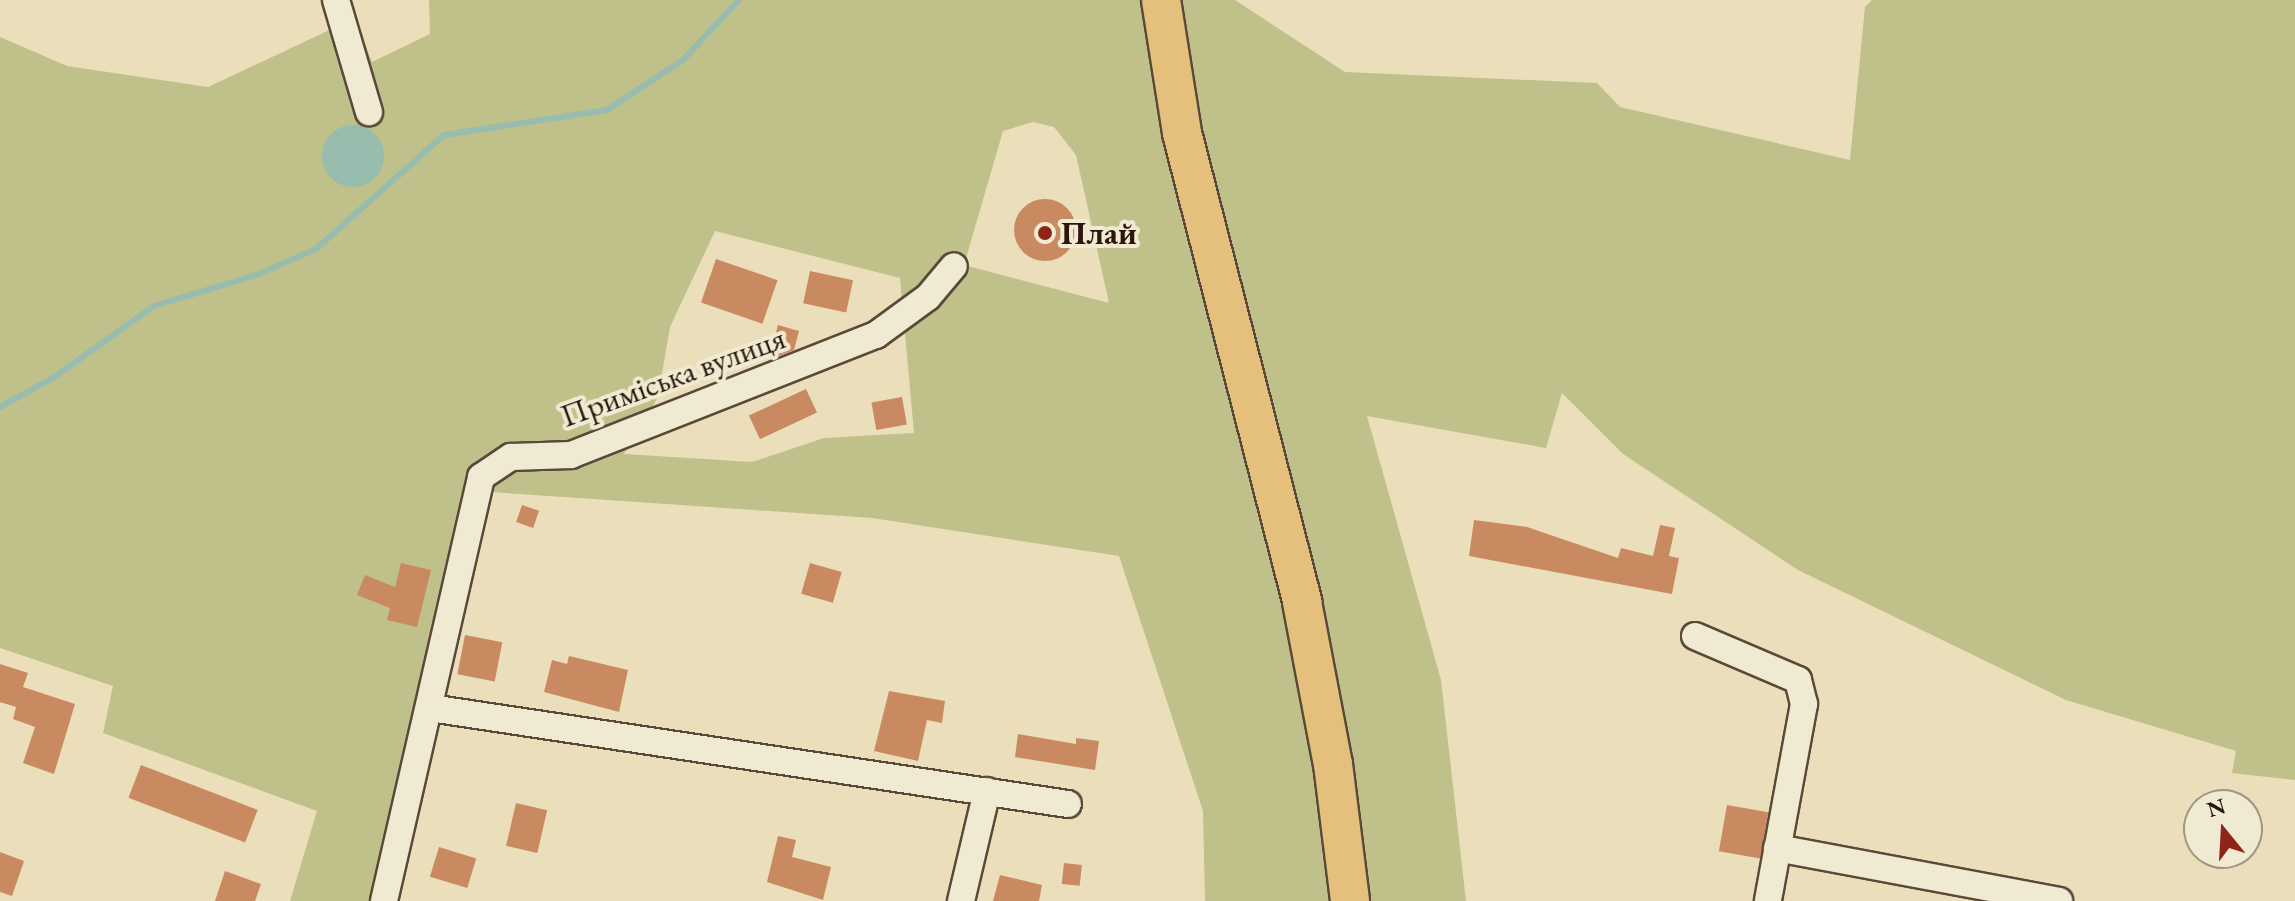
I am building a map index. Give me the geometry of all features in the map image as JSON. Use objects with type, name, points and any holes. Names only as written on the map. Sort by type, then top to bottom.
[{"type":"highway","points":[[1161,0],[1182,133],[1302,602],[1333,764],[1350,901]]},
{"type":"street","points":[[336,0],[365,81],[369,112]]},
{"type":"street","name":"Приміська вулиця","points":[[384,901],[481,477],[511,457],[571,455],[876,335],[928,297],[954,266]]},
{"type":"street","points":[[1695,636],[1798,680],[1804,704],[1768,901]]},
{"type":"street","points":[[430,708],[1068,804]]},
{"type":"street","points":[[961,901],[987,791]]},
{"type":"street","points":[[1777,848],[2059,901]]},
{"type":"green space","points":[[429,0],[1235,0],[1345,72],[1597,83],[1620,107],[1850,160],[1865,7],[1872,0],[2295,0],[2295,780],[2232,773],[2236,751],[2066,700],[1798,570],[1623,454],[1562,393],[1546,448],[1367,416],[1441,680],[1466,901],[1205,901],[1203,811],[1119,556],[872,518],[491,492],[386,901],[290,901],[317,811],[103,733],[113,686],[0,648],[0,37],[67,66],[208,87],[355,18],[372,62],[430,34]],"holes":[[[1033,122],[1054,127],[1076,155],[1109,303],[964,265],[1003,131]],[[715,231],[900,278],[914,433],[824,438],[752,462],[624,454],[658,397],[670,327]]]},
{"type":"shaded area","points":[[353,125],[375,134],[384,156],[375,178],[353,187],[331,178],[322,156],[331,134]]},
{"type":"building","points":[[1045,199],[1057,201],[1067,208],[1074,218],[1074,242],[1067,252],[1057,259],[1045,261],[1033,259],[1023,252],[1016,242],[1014,230],[1016,218],[1023,208],[1033,201]]},
{"type":"building","points":[[716,259],[777,280],[762,324],[701,302]]},
{"type":"building","points":[[810,271],[853,280],[846,312],[803,303]]},
{"type":"building","points":[[778,325],[799,331],[794,350],[776,357],[770,355]]},
{"type":"building","points":[[806,389],[817,413],[760,439],[749,416]]},
{"type":"building","points":[[902,397],[907,425],[876,430],[871,402]]},
{"type":"building","points":[[522,505],[539,511],[533,528],[516,522]]},
{"type":"building","points":[[1474,520],[1527,527],[1618,558],[1621,548],[1653,556],[1660,525],[1675,528],[1669,556],[1679,558],[1672,594],[1469,556]]},
{"type":"building","points":[[401,563],[431,570],[417,627],[387,620],[390,608],[357,595],[365,575],[395,587]]},
{"type":"building","points":[[810,563],[842,572],[833,603],[801,594]]},
{"type":"building","points":[[465,635],[502,642],[495,682],[457,674]]},
{"type":"building","points":[[569,656],[628,670],[619,712],[544,692],[552,660],[567,664]]},
{"type":"building","points":[[0,664],[28,673],[23,687],[75,704],[54,774],[23,763],[35,727],[13,719],[16,707],[0,702]]},
{"type":"building","points":[[889,691],[945,701],[942,723],[927,720],[918,761],[874,751]]},
{"type":"building","points":[[1018,734],[1076,744],[1076,738],[1099,741],[1095,770],[1015,757]]},
{"type":"building","points":[[141,765],[258,810],[245,842],[128,798]]},
{"type":"building","points":[[516,803],[547,810],[537,853],[506,846]]},
{"type":"building","points":[[1727,805],[1768,812],[1760,859],[1719,851]]},
{"type":"building","points":[[778,836],[796,840],[792,857],[831,867],[823,900],[767,882]]},
{"type":"building","points":[[439,847],[476,858],[467,888],[430,877]]},
{"type":"building","points":[[0,852],[24,861],[12,896],[0,892]]},
{"type":"building","points":[[1064,863],[1082,865],[1080,886],[1062,884]]},
{"type":"building","points":[[225,871],[261,884],[255,901],[215,901]]},
{"type":"building","points":[[1000,875],[1042,885],[1039,901],[993,901]]},
{"type":"waterway","points":[[0,407],[53,378],[154,306],[259,274],[316,249],[444,135],[607,110],[683,60],[739,0]]},
{"type":"place","name":"Плай","points":[[1045,233]]}]
